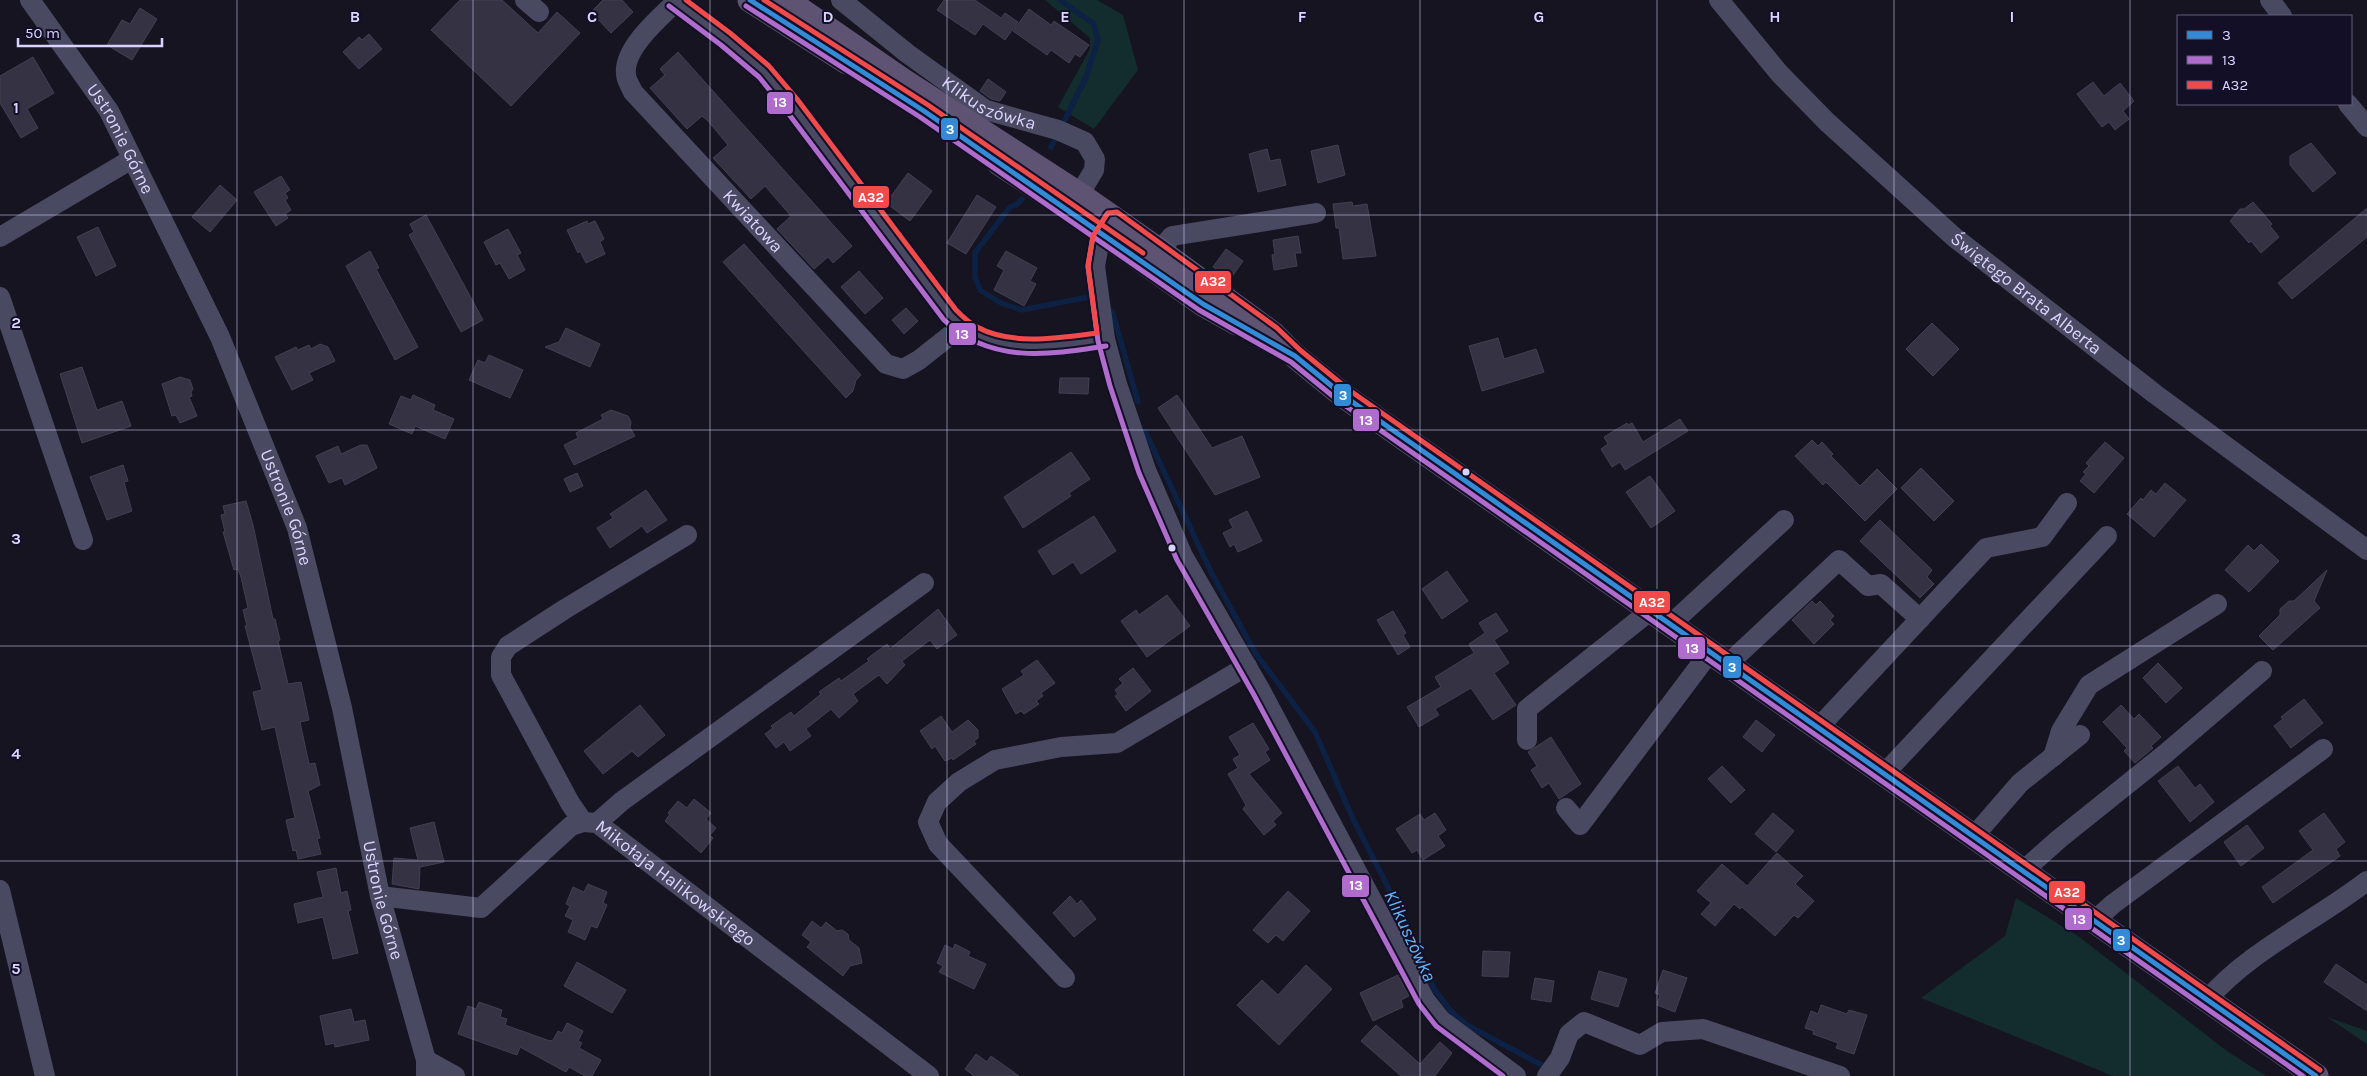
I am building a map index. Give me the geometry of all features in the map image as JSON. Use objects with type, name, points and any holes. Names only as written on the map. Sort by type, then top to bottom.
[{"type":"main road","points":[[750,0],[924,111],[1075,203]]},
{"type":"main road","points":[[786,0],[1154,258],[1273,334],[1295,356],[1344,396],[2314,1075]]},
{"type":"street","name":"Ustronie Górne","points":[[30,0],[108,111],[220,336],[297,528],[342,708],[380,896],[426,1068],[455,1076]]},
{"type":"street","name":"Klikuszówka","points":[[841,0],[908,54],[986,110],[1005,117],[1058,130],[1085,142],[1095,159],[1094,170],[1075,203]]},
{"type":"street","name":"Świętego Brata Alberta","points":[[1718,0],[1779,73],[1827,122],[1954,237],[2155,394],[2367,550]]},
{"type":"street","points":[[2270,0],[2281,15]]},
{"type":"street","points":[[674,1],[726,38],[764,72],[791,104],[950,314],[962,326],[974,334],[992,341],[1007,343],[1063,346],[1105,339]]},
{"type":"street","name":"Kwiatowa","points":[[674,1],[628,57],[626,75],[634,92],[886,364],[903,369],[919,360],[962,326]]},
{"type":"street","points":[[2349,105],[2367,127]]},
{"type":"street","points":[[0,237],[132,159]]},
{"type":"street","points":[[1154,258],[1172,236],[1316,213]]},
{"type":"street","points":[[1108,226],[1100,239],[1095,266],[1105,339],[1117,384],[1146,470],[1183,556],[1246,666],[1425,1000],[1442,1020],[1516,1076]]},
{"type":"street","points":[[0,297],[83,540]]},
{"type":"street","points":[[1818,728],[1986,548],[2042,537],[2067,503]]},
{"type":"street","points":[[1527,740],[1527,709],[1660,618],[1784,520]]},
{"type":"street","points":[[687,535],[508,646],[501,657],[501,675],[590,822],[622,801],[924,583]]},
{"type":"street","points":[[1884,774],[2107,536]]},
{"type":"street","points":[[1566,808],[1580,825],[1719,658],[1839,560],[1868,586],[1881,584],[1920,619]]},
{"type":"street","points":[[2053,756],[2061,731],[2089,685],[2217,604]]},
{"type":"street","points":[[1065,978],[938,844],[928,822],[937,802],[959,782],[995,760],[1061,747],[1117,743],[1246,666]]},
{"type":"street","points":[[2023,871],[2262,671]]},
{"type":"street","points":[[1974,836],[2020,783],[2080,735]]},
{"type":"street","points":[[2094,921],[2114,904],[2323,749]]},
{"type":"street","name":"Mikołaja Halikowskiego","points":[[380,896],[481,908],[571,826],[590,822],[929,1076]]},
{"type":"street","points":[[2207,1000],[2220,984],[2243,966],[2367,881]]},
{"type":"street","points":[[0,890],[45,1076]]},
{"type":"street","points":[[1547,1076],[1560,1058],[1569,1034],[1584,1022],[1640,1044],[1662,1032],[1703,1028],[1840,1076]]},
{"type":"green space","points":[[1045,0],[1097,0],[1123,15],[1138,70],[1094,129],[1058,107],[1090,49],[1090,38]]},
{"type":"green space","points":[[2016,898],[2078,936],[2227,1051],[2266,1076],[2113,1076],[1921,998],[2005,936]]},
{"type":"green space","points":[[2327,1017],[2367,1031],[2367,1044]]},
{"type":"building","points":[[460,0],[502,0],[538,33],[557,12],[580,33],[511,106],[431,30]]},
{"type":"building","points":[[603,0],[622,0],[633,12],[611,33],[591,12]]},
{"type":"building","points":[[944,0],[975,0],[1001,18],[1005,13],[1018,22],[1005,40],[983,24],[975,35],[937,10]]},
{"type":"building","points":[[140,8],[157,19],[132,60],[107,45],[122,20],[130,24]]},
{"type":"building","points":[[1029,9],[1051,25],[1054,21],[1089,45],[1080,57],[1075,54],[1069,63],[1051,50],[1047,55],[1013,31]]},
{"type":"building","points":[[369,34],[382,49],[359,69],[343,52],[359,37],[362,40]]},
{"type":"building","points":[[678,52],[852,246],[833,263],[828,257],[814,269],[777,229],[791,216],[765,186],[751,199],[713,158],[728,145],[708,121],[702,116],[687,129],[650,88],[665,75],[660,69]]},
{"type":"building","points":[[33,57],[54,93],[27,109],[38,128],[21,138],[0,103],[0,76]]},
{"type":"building","points":[[988,79],[1006,92],[1000,101],[991,99],[980,91]]},
{"type":"building","points":[[2093,82],[2104,96],[2120,83],[2134,101],[2123,111],[2129,119],[2115,130],[2109,122],[2102,127],[2077,94]]},
{"type":"building","points":[[2311,143],[2336,173],[2313,192],[2290,165],[2290,156]]},
{"type":"building","points":[[1338,145],[1345,175],[1318,183],[1311,151]]},
{"type":"building","points":[[1267,149],[1270,161],[1280,159],[1286,185],[1258,192],[1249,154]]},
{"type":"building","points":[[908,173],[932,191],[910,221],[886,203]]},
{"type":"building","points":[[281,176],[290,190],[285,193],[288,198],[285,200],[291,210],[285,214],[288,218],[276,226],[254,192]]},
{"type":"building","points":[[220,185],[237,200],[210,232],[192,217]]},
{"type":"building","points":[[977,195],[996,207],[966,254],[947,243]]},
{"type":"building","points":[[1352,202],[1353,206],[1367,204],[1376,256],[1343,259],[1339,228],[1336,228],[1333,204]]},
{"type":"building","points":[[2253,202],[2272,224],[2270,226],[2279,237],[2261,253],[2251,241],[2249,243],[2230,221],[2240,209],[2244,209]]},
{"type":"building","points":[[2367,208],[2367,237],[2292,299],[2278,283]]},
{"type":"building","points":[[426,215],[483,320],[461,332],[409,235],[414,232],[410,224]]},
{"type":"building","points":[[587,221],[588,224],[595,221],[604,239],[600,242],[605,254],[586,263],[580,251],[578,253],[567,230]]},
{"type":"building","points":[[98,227],[116,266],[96,276],[77,237]]},
{"type":"building","points":[[508,229],[521,253],[517,255],[525,270],[509,279],[500,263],[496,265],[484,242]]},
{"type":"building","points":[[1298,236],[1301,253],[1295,253],[1297,266],[1274,270],[1272,255],[1275,254],[1273,240]]},
{"type":"building","points":[[744,244],[861,375],[856,380],[853,391],[846,398],[723,262]]},
{"type":"building","points":[[1226,249],[1243,261],[1231,278],[1213,267]]},
{"type":"building","points":[[370,251],[379,268],[376,269],[418,347],[395,360],[346,266]]},
{"type":"building","points":[[1006,251],[1037,268],[1030,281],[1036,284],[1024,306],[994,290],[1004,270],[997,266]]},
{"type":"building","points":[[859,271],[883,298],[865,314],[841,287]]},
{"type":"building","points":[[906,308],[918,321],[904,334],[892,320]]},
{"type":"building","points":[[1932,323],[1959,349],[1933,376],[1906,349]]},
{"type":"building","points":[[566,328],[600,344],[590,367],[545,347],[559,342]]},
{"type":"building","points":[[1498,338],[1504,359],[1536,349],[1544,372],[1482,391],[1469,346]]},
{"type":"building","points":[[320,344],[328,347],[335,361],[309,373],[313,380],[292,390],[275,357],[296,347],[298,350],[309,345],[311,349]]},
{"type":"building","points":[[489,355],[523,370],[510,398],[469,380],[478,360],[485,363]]},
{"type":"building","points":[[82,367],[97,410],[122,401],[131,426],[82,443],[60,374]]},
{"type":"building","points":[[180,377],[190,380],[193,389],[191,392],[192,396],[189,397],[197,416],[180,423],[176,415],[172,416],[162,384]]},
{"type":"building","points":[[1060,378],[1089,378],[1088,394],[1059,393]]},
{"type":"building","points":[[413,395],[435,405],[433,410],[454,419],[445,439],[415,426],[412,434],[389,424],[401,396],[411,400]]},
{"type":"building","points":[[1177,395],[1212,448],[1242,436],[1260,477],[1215,495],[1158,408]]},
{"type":"building","points":[[611,410],[628,416],[631,422],[630,428],[635,436],[574,465],[564,445],[578,438],[576,433],[603,419],[601,415]]},
{"type":"building","points":[[1680,419],[1688,431],[1625,470],[1620,462],[1612,467],[1601,449],[1608,444],[1604,437],[1627,423],[1628,425],[1632,423],[1643,442]]},
{"type":"building","points":[[1812,440],[1818,446],[1822,442],[1833,454],[1831,456],[1860,486],[1877,469],[1897,489],[1865,521],[1826,482],[1823,485],[1795,456]]},
{"type":"building","points":[[2105,442],[2124,458],[2094,493],[2080,481],[2086,474],[2083,472],[2089,466],[2086,463]]},
{"type":"building","points":[[361,445],[367,445],[377,468],[345,485],[342,478],[329,483],[316,456],[338,446],[341,454]]},
{"type":"building","points":[[1071,452],[1090,479],[1069,493],[1071,496],[1023,528],[1004,497]]},
{"type":"building","points":[[123,465],[128,481],[124,482],[132,511],[107,520],[90,477]]},
{"type":"building","points":[[1921,468],[1954,501],[1934,521],[1901,488]]},
{"type":"building","points":[[577,473],[583,486],[570,492],[564,479]]},
{"type":"building","points":[[1650,476],[1675,511],[1651,528],[1626,492]]},
{"type":"building","points":[[2165,483],[2186,500],[2154,537],[2127,514],[2141,498],[2143,500],[2151,490],[2156,494]]},
{"type":"building","points":[[646,490],[667,520],[647,533],[642,526],[610,548],[597,528],[613,518],[610,514]]},
{"type":"building","points":[[246,501],[273,619],[275,619],[280,640],[278,641],[288,684],[301,682],[309,720],[300,722],[309,764],[315,763],[320,785],[308,791],[320,838],[317,839],[321,854],[298,859],[296,850],[293,851],[286,820],[295,818],[275,727],[262,730],[253,692],[262,690],[245,626],[247,626],[243,610],[248,608],[241,577],[238,569],[234,570],[223,532],[225,532],[221,515],[225,514],[223,506]]},
{"type":"building","points":[[1247,511],[1262,541],[1238,552],[1234,544],[1230,547],[1223,533],[1233,528],[1229,520]]},
{"type":"building","points":[[1094,516],[1116,551],[1081,574],[1073,562],[1053,575],[1038,551]]},
{"type":"building","points":[[1880,520],[1932,570],[1927,577],[1934,584],[1920,598],[1860,541]]},
{"type":"building","points":[[2261,544],[2279,561],[2249,592],[2225,570],[2248,545],[2254,551]]},
{"type":"building","points":[[2327,570],[2314,601],[2320,608],[2273,650],[2259,636],[2280,615],[2280,609],[2289,601],[2294,601]]},
{"type":"building","points":[[1447,571],[1468,601],[1442,619],[1422,589]]},
{"type":"building","points":[[1167,595],[1190,626],[1147,657],[1121,621],[1136,610],[1139,615]]},
{"type":"building","points":[[1812,601],[1816,605],[1820,601],[1834,616],[1830,620],[1834,624],[1814,644],[1792,620]]},
{"type":"building","points":[[938,609],[957,635],[937,649],[930,640],[902,661],[905,665],[887,684],[879,675],[853,694],[858,701],[839,718],[831,709],[806,729],[811,736],[790,751],[784,742],[776,748],[765,734],[773,728],[771,726],[791,712],[794,716],[821,694],[819,692],[839,678],[841,681],[869,661],[867,659],[887,644],[890,649]]},
{"type":"building","points":[[1393,611],[1406,633],[1403,635],[1410,647],[1398,655],[1377,620]]},
{"type":"building","points":[[1496,613],[1508,631],[1494,640],[1509,663],[1494,673],[1516,705],[1493,720],[1471,688],[1435,709],[1439,715],[1419,727],[1407,707],[1441,687],[1435,677],[1474,653],[1469,644],[1485,633],[1479,623]]},
{"type":"building","points":[[1037,660],[1055,683],[1041,693],[1043,696],[1036,701],[1039,704],[1024,714],[1021,711],[1016,714],[1002,689],[1024,675],[1021,671]]},
{"type":"building","points":[[2158,663],[2182,688],[2166,703],[2143,678]]},
{"type":"building","points":[[1133,668],[1151,691],[1126,711],[1115,696],[1118,694],[1115,690],[1123,683],[1119,679]]},
{"type":"building","points":[[2304,699],[2323,723],[2291,748],[2274,726],[2283,719],[2281,717]]},
{"type":"building","points":[[640,705],[665,735],[638,757],[632,751],[603,774],[584,751]]},
{"type":"building","points":[[2121,705],[2134,719],[2139,714],[2161,737],[2151,746],[2153,748],[2135,763],[2124,751],[2127,748],[2103,722]]},
{"type":"building","points":[[941,716],[952,732],[968,720],[978,730],[978,738],[974,741],[976,744],[953,760],[952,758],[945,761],[935,746],[932,749],[920,731]]},
{"type":"building","points":[[1756,720],[1775,735],[1762,752],[1743,737]]},
{"type":"building","points":[[1253,723],[1269,749],[1265,752],[1270,760],[1249,774],[1282,813],[1273,821],[1276,825],[1264,835],[1243,809],[1246,805],[1228,774],[1238,768],[1233,759],[1240,755],[1229,737]]},
{"type":"building","points":[[1551,737],[1581,784],[1559,799],[1549,783],[1542,788],[1531,770],[1537,766],[1528,752]]},
{"type":"building","points":[[1722,766],[1745,790],[1731,803],[1708,779]]},
{"type":"building","points":[[2178,766],[2195,788],[2200,784],[2214,802],[2190,822],[2158,781]]},
{"type":"building","points":[[694,799],[711,813],[706,819],[716,828],[710,835],[713,838],[701,853],[665,821],[670,814],[668,813],[678,801],[687,808]]},
{"type":"building","points":[[1435,813],[1446,830],[1438,836],[1445,846],[1423,860],[1417,850],[1412,853],[1396,829],[1420,814],[1424,820]]},
{"type":"building","points":[[1773,813],[1794,831],[1776,852],[1755,834]]},
{"type":"building","points":[[2324,813],[2345,842],[2336,849],[2340,856],[2273,903],[2262,887],[2313,850],[2299,831]]},
{"type":"building","points":[[434,822],[444,862],[420,867],[419,889],[392,884],[394,858],[418,860],[410,828]]},
{"type":"building","points":[[2247,825],[2264,848],[2241,866],[2224,842]]},
{"type":"building","points":[[1777,853],[1803,876],[1795,884],[1814,901],[1798,918],[1794,915],[1775,936],[1742,907],[1740,909],[1734,904],[1715,926],[1701,914],[1711,903],[1697,891],[1722,864],[1747,886]]},
{"type":"building","points":[[336,868],[341,893],[347,891],[351,910],[348,911],[358,953],[333,959],[323,917],[298,923],[294,904],[323,897],[317,872]]},
{"type":"building","points":[[588,884],[607,892],[603,903],[607,905],[597,928],[591,926],[585,940],[568,932],[573,920],[565,916],[570,906],[566,904],[573,887],[584,892]]},
{"type":"building","points":[[1288,891],[1310,911],[1283,941],[1276,935],[1268,943],[1253,930]]},
{"type":"building","points":[[1070,896],[1077,904],[1081,900],[1096,919],[1074,937],[1053,913]]},
{"type":"building","points":[[812,921],[821,928],[826,922],[837,931],[842,930],[848,934],[849,940],[859,948],[862,963],[850,966],[843,976],[807,947],[811,942],[802,935]]},
{"type":"building","points":[[955,944],[970,952],[968,956],[986,964],[974,989],[939,972],[943,966],[937,963],[945,945],[953,949]]},
{"type":"building","points":[[1483,951],[1510,952],[1508,977],[1482,976]]},
{"type":"building","points":[[577,962],[626,990],[612,1013],[564,986]]},
{"type":"building","points":[[2336,964],[2367,985],[2367,1011],[2324,982]]},
{"type":"building","points":[[1306,965],[1332,989],[1279,1045],[1237,1005],[1262,980],[1278,995]]},
{"type":"building","points":[[1663,970],[1687,978],[1675,1012],[1657,1005],[1660,995],[1655,993]]},
{"type":"building","points":[[1599,971],[1627,979],[1618,1007],[1591,999]]},
{"type":"building","points":[[1398,975],[1409,996],[1401,1000],[1403,1007],[1373,1021],[1360,993]]},
{"type":"building","points":[[1535,978],[1554,981],[1551,1002],[1531,999]]},
{"type":"building","points":[[479,1002],[502,1010],[500,1017],[507,1019],[505,1025],[550,1041],[553,1040],[558,1031],[562,1033],[567,1023],[583,1031],[578,1041],[582,1043],[579,1048],[601,1060],[592,1076],[585,1076],[569,1067],[566,1072],[520,1047],[517,1055],[458,1034],[468,1006],[476,1009]]},
{"type":"building","points":[[1821,1005],[1847,1014],[1849,1010],[1867,1015],[1854,1054],[1836,1048],[1838,1043],[1813,1034],[1814,1031],[1805,1028],[1811,1011],[1818,1014]]},
{"type":"building","points":[[351,1009],[354,1022],[365,1020],[369,1040],[335,1047],[334,1043],[326,1045],[320,1016]]},
{"type":"building","points":[[1376,1025],[1420,1064],[1440,1042],[1452,1053],[1435,1076],[1401,1076],[1361,1041]]},
{"type":"building","points":[[976,1054],[987,1062],[991,1056],[1019,1076],[974,1076],[965,1069]]},
{"type":"waterway","name":"Klikuszówka","points":[[1060,0],[1094,24],[1098,40],[1087,75],[1065,120]]},
{"type":"waterway","name":"Klikuszówka","points":[[1051,147],[1056,138]]},
{"type":"waterway","name":"Klikuszówka","points":[[1022,199],[1016,205],[1010,207],[975,253],[975,277],[980,290],[1001,303],[1022,310],[1089,297]]},
{"type":"waterway","name":"Klikuszówka","points":[[1110,310],[1113,314],[1138,402]]},
{"type":"waterway","name":"Klikuszówka","points":[[1145,431],[1212,574],[1256,654],[1315,732],[1353,819],[1387,885],[1434,989],[1451,1011],[1467,1025],[1549,1069]]},
{"type":"transit line","name":"A32","points":[[686,0],[730,33],[769,66],[797,99],[956,310],[971,324],[991,333],[1020,339],[1097,333],[1088,265],[1093,236],[1108,213],[1117,212],[1277,328],[1300,350],[1349,390],[2320,1070]]},
{"type":"transit line","name":"3","points":[[750,0],[924,111],[1203,304],[1295,356],[1344,396],[2316,1076]]},
{"type":"transit line","name":"A32","points":[[764,0],[928,105],[1143,253]]},
{"type":"transit line","name":"13","points":[[669,6],[721,45],[759,77],[944,320],[962,334],[981,344],[1000,350],[1020,353],[1041,353],[1106,346]]},
{"type":"transit line","name":"13","points":[[746,6],[920,117],[1199,310],[1291,362],[1340,402],[2303,1076]]},
{"type":"transit line","name":"13","points":[[1107,214],[1093,236],[1088,267],[1098,341],[1110,386],[1139,473],[1177,560],[1254,695],[1419,1004],[1436,1026],[1503,1076]]}]
